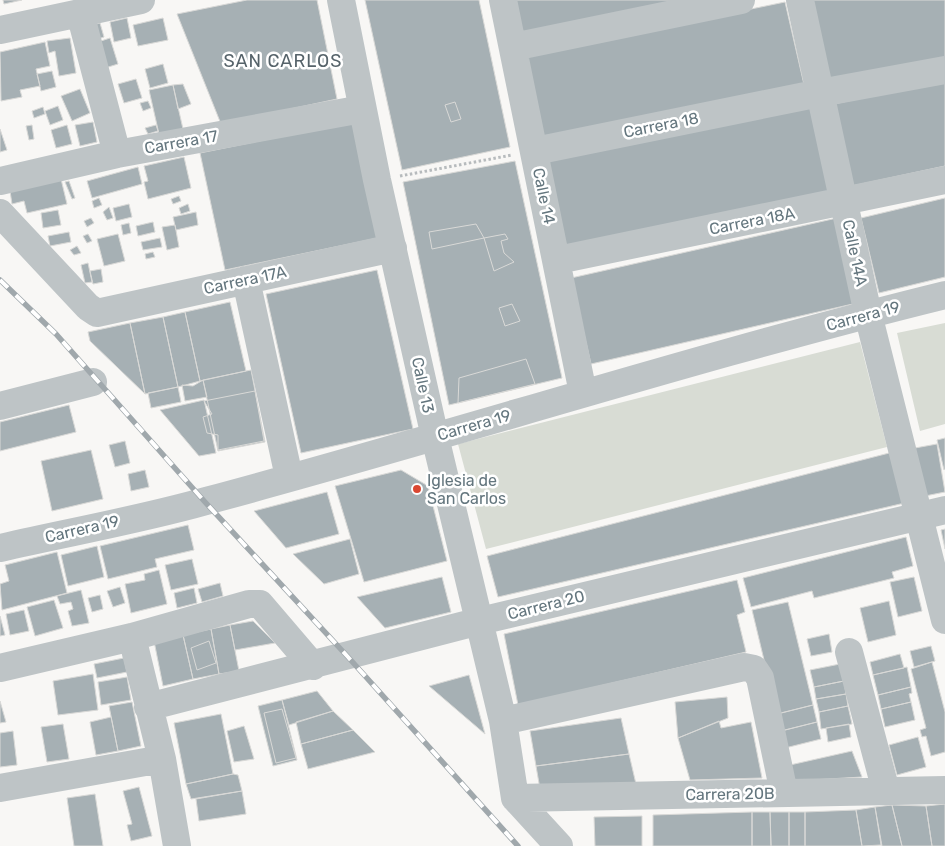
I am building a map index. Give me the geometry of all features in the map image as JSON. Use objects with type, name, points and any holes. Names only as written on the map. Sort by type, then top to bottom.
[{"type":"street","points":[[0,30],[141,0]]},
{"type":"street","name":"Calle 13","points":[[341,0],[377,180],[503,722],[515,798]]},
{"type":"street","name":"Calle 14","points":[[503,0],[584,393]]},
{"type":"street","points":[[513,47],[741,0]]},
{"type":"street","name":"Calle 14A","points":[[800,0],[868,314],[932,513],[945,620]]},
{"type":"street","points":[[80,13],[117,154]]},
{"type":"street","name":"Carrera 18","points":[[535,151],[820,93],[945,70]]},
{"type":"street","name":"Carrera 17","points":[[0,181],[117,154],[362,109]]},
{"type":"street","name":"Carrera 18A","points":[[558,260],[945,180]]},
{"type":"street","name":"Carrera 17A","points":[[0,213],[88,307],[97,313],[393,248]]},
{"type":"street","points":[[246,280],[288,477]]},
{"type":"street","name":"Carrera 19","points":[[0,548],[204,502],[584,393],[868,314],[945,295]]},
{"type":"street","points":[[0,406],[93,382]]},
{"type":"street","name":"Carrera 20","points":[[148,707],[313,666],[480,621],[932,513]]},
{"type":"street","points":[[0,668],[132,637],[249,604],[260,604],[313,666]]},
{"type":"street","points":[[132,637],[162,759],[177,846]]},
{"type":"street","points":[[849,652],[886,791]]},
{"type":"street","points":[[503,722],[744,667],[754,669],[760,678],[784,793]]},
{"type":"street","points":[[0,788],[162,759]]},
{"type":"street","name":"Carrera 20B","points":[[515,798],[945,790]]},
{"type":"street","points":[[515,798],[559,846]]},
{"type":"path","points":[[377,180],[535,151]]},
{"type":"shaded area","points":[[945,323],[945,424],[920,431],[897,333]]},
{"type":"shaded area","points":[[860,342],[887,447],[486,549],[458,444]]},
{"type":"building","points":[[3,0],[22,0],[4,4]]},
{"type":"building","points":[[247,0],[317,0],[337,99],[221,124],[177,14]]},
{"type":"building","points":[[365,0],[479,0],[510,147],[402,170]]},
{"type":"building","points":[[511,0],[693,0],[518,35]]},
{"type":"building","points":[[812,0],[945,0],[945,57],[829,80]]},
{"type":"building","points":[[785,2],[805,89],[541,144],[524,56]]},
{"type":"building","points":[[127,18],[131,38],[114,42],[110,22]]},
{"type":"building","points":[[163,18],[168,40],[138,46],[133,25]]},
{"type":"building","points":[[100,23],[104,37],[98,39],[93,25]]},
{"type":"building","points":[[70,38],[76,73],[59,76],[55,51],[49,53],[47,41]]},
{"type":"building","points":[[110,38],[118,64],[105,68],[98,42]]},
{"type":"building","points":[[45,42],[50,66],[36,69],[40,86],[20,90],[22,97],[1,101],[0,52]]},
{"type":"building","points":[[163,64],[168,83],[150,88],[145,69]]},
{"type":"building","points":[[52,71],[56,87],[41,91],[37,74]]},
{"type":"building","points":[[136,79],[142,98],[124,103],[118,84]]},
{"type":"building","points":[[945,80],[945,166],[852,186],[834,104]]},
{"type":"building","points":[[183,84],[191,104],[178,109],[173,85]]},
{"type":"building","points":[[173,85],[183,129],[159,134],[149,90]]},
{"type":"building","points":[[80,89],[90,113],[72,121],[61,96]]},
{"type":"building","points":[[148,101],[151,108],[143,111],[140,103]]},
{"type":"building","points":[[455,102],[461,119],[451,122],[445,105]]},
{"type":"building","points":[[811,103],[830,191],[562,248],[544,160]]},
{"type":"building","points":[[58,106],[63,120],[50,125],[45,111]]},
{"type":"building","points":[[43,107],[45,114],[34,118],[32,111]]},
{"type":"building","points":[[93,122],[97,142],[80,146],[75,125]]},
{"type":"building","points":[[353,122],[378,238],[225,270],[200,153]]},
{"type":"building","points":[[32,125],[34,139],[29,140],[26,126]]},
{"type":"building","points":[[67,125],[72,144],[56,148],[51,130]]},
{"type":"building","points":[[156,125],[158,131],[148,134],[145,128]]},
{"type":"building","points":[[0,129],[7,150],[0,152]]},
{"type":"building","points":[[184,157],[191,188],[148,199],[144,182],[148,181],[144,166]]},
{"type":"building","points":[[515,161],[562,378],[449,405],[403,182]]},
{"type":"building","points":[[138,167],[142,184],[92,198],[87,181]]},
{"type":"building","points":[[61,179],[67,204],[27,213],[24,201],[12,204],[10,191]]},
{"type":"building","points":[[69,181],[75,198],[72,199],[65,182]]},
{"type":"building","points":[[179,196],[181,201],[173,204],[171,199]]},
{"type":"building","points":[[99,198],[102,205],[94,208],[92,201]]},
{"type":"building","points":[[945,198],[945,277],[879,293],[861,218]]},
{"type":"building","points":[[129,204],[132,217],[116,221],[113,208]]},
{"type":"building","points":[[188,204],[190,211],[181,214],[179,208]]},
{"type":"building","points":[[109,207],[113,218],[107,220],[103,212]]},
{"type":"building","points":[[58,210],[61,225],[43,228],[41,213]]},
{"type":"building","points":[[196,212],[198,225],[176,230],[173,217]]},
{"type":"building","points":[[91,218],[94,223],[87,227],[84,221]]},
{"type":"building","points":[[837,218],[857,303],[591,364],[571,278]]},
{"type":"building","points":[[153,222],[155,232],[138,236],[136,226]]},
{"type":"building","points":[[129,223],[131,233],[123,235],[121,225]]},
{"type":"building","points":[[476,224],[484,238],[432,249],[429,232]]},
{"type":"building","points":[[175,225],[179,247],[167,250],[162,227]]},
{"type":"building","points":[[69,232],[71,242],[50,246],[48,236]]},
{"type":"building","points":[[88,234],[92,241],[87,243],[83,236]]},
{"type":"building","points":[[118,234],[125,261],[104,266],[97,239]]},
{"type":"building","points":[[505,234],[508,239],[501,241],[504,253],[514,262],[494,271],[484,238]]},
{"type":"building","points":[[160,238],[162,247],[143,250],[141,242]]},
{"type":"building","points":[[77,246],[81,253],[74,255],[70,250]]},
{"type":"building","points":[[153,252],[155,257],[146,259],[145,254]]},
{"type":"building","points":[[88,263],[92,282],[85,283],[81,265]]},
{"type":"building","points":[[101,269],[103,282],[93,284],[90,271]]},
{"type":"building","points":[[377,270],[413,429],[301,453],[266,294]]},
{"type":"building","points":[[230,302],[246,371],[200,381],[185,312]]},
{"type":"building","points":[[512,304],[520,321],[505,326],[499,308]]},
{"type":"building","points":[[185,312],[200,381],[178,387],[163,317]]},
{"type":"building","points":[[163,317],[178,387],[145,394],[130,323]]},
{"type":"building","points":[[130,323],[145,394],[90,341],[88,332]]},
{"type":"building","points":[[526,359],[535,384],[458,403],[459,378]]},
{"type":"building","points":[[251,370],[265,442],[218,451],[203,380]]},
{"type":"building","points":[[203,380],[207,397],[185,401],[182,385],[193,386]]},
{"type":"building","points":[[178,387],[181,402],[151,408],[148,393]]},
{"type":"building","points":[[255,391],[264,441],[218,450],[218,435],[207,433],[203,417],[212,414],[204,401]]},
{"type":"building","points":[[204,400],[216,453],[199,456],[160,410]]},
{"type":"building","points":[[69,405],[76,432],[0,451],[0,422]]},
{"type":"building","points":[[945,438],[945,469],[944,470],[937,440]]},
{"type":"building","points":[[125,441],[130,463],[115,467],[109,445]]},
{"type":"building","points":[[937,444],[945,492],[925,496],[915,448]]},
{"type":"building","points":[[91,450],[103,499],[52,511],[41,461]]},
{"type":"building","points":[[897,451],[909,502],[498,597],[487,556]]},
{"type":"building","points":[[145,470],[149,487],[131,491],[128,474]]},
{"type":"building","points":[[401,470],[428,486],[447,561],[364,582],[335,486]]},
{"type":"building","points":[[327,492],[339,534],[286,548],[254,511]]},
{"type":"building","points":[[188,525],[194,550],[155,559],[157,567],[108,579],[100,546]]},
{"type":"building","points":[[945,529],[945,549],[941,530]]},
{"type":"building","points":[[906,537],[913,566],[892,572],[894,578],[814,598],[812,591],[751,607],[743,578]]},
{"type":"building","points":[[350,539],[359,574],[324,584],[293,554]]},
{"type":"building","points":[[97,546],[104,577],[68,586],[61,555]]},
{"type":"building","points":[[57,552],[67,593],[2,610],[0,584],[9,581],[5,565]]},
{"type":"building","points":[[192,559],[198,584],[171,590],[165,565]]},
{"type":"building","points":[[159,570],[167,604],[131,613],[125,584],[145,580],[144,574]]},
{"type":"building","points":[[442,577],[451,612],[385,628],[357,597]]},
{"type":"building","points":[[914,577],[922,611],[898,617],[890,582]]},
{"type":"building","points":[[737,580],[745,612],[737,615],[746,652],[518,705],[504,634]]},
{"type":"building","points":[[220,583],[223,596],[202,602],[198,589]]},
{"type":"building","points":[[120,587],[125,603],[113,607],[107,591]]},
{"type":"building","points":[[194,588],[197,603],[177,608],[174,593]]},
{"type":"building","points":[[81,590],[89,623],[72,626],[68,611],[73,609],[71,602],[60,604],[57,596]]},
{"type":"building","points":[[100,595],[103,609],[92,612],[88,598]]},
{"type":"building","points":[[54,600],[63,628],[35,636],[27,607]]},
{"type":"building","points":[[889,601],[896,635],[868,642],[860,608]]},
{"type":"building","points":[[788,602],[813,705],[777,714],[752,610]]},
{"type":"building","points":[[24,610],[29,631],[10,635],[6,614]]},
{"type":"building","points":[[0,616],[5,635],[0,636]]},
{"type":"building","points":[[253,621],[275,643],[235,650],[230,625]]},
{"type":"building","points":[[230,625],[239,671],[219,674],[211,629]]},
{"type":"building","points":[[211,629],[219,674],[193,679],[183,635]]},
{"type":"building","points":[[829,634],[832,652],[811,656],[807,639]]},
{"type":"building","points":[[183,635],[193,679],[163,686],[154,641]]},
{"type":"building","points":[[209,641],[216,663],[197,670],[191,648]]},
{"type":"building","points":[[931,646],[935,661],[914,667],[910,651]]},
{"type":"building","points":[[900,654],[904,668],[873,675],[870,662]]},
{"type":"building","points":[[124,658],[127,672],[97,678],[94,664]]},
{"type":"building","points":[[932,662],[945,712],[945,752],[931,756],[926,736],[922,737],[920,730],[926,728],[911,669]]},
{"type":"building","points":[[840,664],[844,681],[814,687],[810,670]]},
{"type":"building","points":[[907,667],[911,687],[878,695],[873,675]]},
{"type":"building","points":[[93,674],[98,710],[58,715],[53,681]]},
{"type":"building","points":[[469,675],[485,734],[429,686]]},
{"type":"building","points":[[127,677],[131,700],[101,705],[98,682]]},
{"type":"building","points":[[844,681],[846,694],[816,699],[814,687]]},
{"type":"building","points":[[911,687],[912,693],[909,694],[911,702],[881,709],[878,695]]},
{"type":"building","points":[[317,691],[333,711],[289,725],[282,700]]},
{"type":"building","points":[[846,694],[848,706],[819,712],[816,699]]},
{"type":"building","points":[[727,697],[728,718],[678,738],[675,702]]},
{"type":"building","points":[[282,700],[297,760],[273,766],[258,706]]},
{"type":"building","points":[[0,701],[6,722],[0,723]]},
{"type":"building","points":[[132,702],[141,746],[118,751],[109,706]]},
{"type":"building","points":[[911,702],[915,720],[885,727],[881,709]]},
{"type":"building","points":[[813,705],[817,722],[781,731],[777,714]]},
{"type":"building","points":[[848,706],[852,724],[821,729],[819,712]]},
{"type":"building","points":[[282,709],[296,758],[276,763],[264,713]]},
{"type":"building","points":[[333,711],[353,730],[301,744],[296,722]]},
{"type":"building","points":[[221,714],[233,774],[186,784],[174,723]]},
{"type":"building","points":[[111,717],[118,751],[96,755],[90,722]]},
{"type":"building","points":[[621,718],[629,754],[536,766],[530,731]]},
{"type":"building","points":[[719,721],[721,728],[751,722],[762,778],[690,780],[678,738]]},
{"type":"building","points":[[817,722],[821,739],[785,748],[781,731]]},
{"type":"building","points":[[63,724],[69,759],[47,762],[41,727]]},
{"type":"building","points":[[849,724],[851,737],[828,742],[826,728]]},
{"type":"building","points":[[244,726],[254,759],[234,762],[227,731]]},
{"type":"building","points":[[353,730],[375,752],[308,769],[301,744]]},
{"type":"building","points":[[13,731],[17,765],[0,767],[0,733]]},
{"type":"building","points":[[918,737],[926,767],[897,775],[889,745]]},
{"type":"building","points":[[852,751],[862,777],[794,781],[790,765]]},
{"type":"building","points":[[629,754],[636,784],[540,789],[536,766]]},
{"type":"building","points":[[233,774],[238,775],[242,791],[191,799],[186,784]]},
{"type":"building","points":[[139,787],[152,836],[131,841],[127,825],[132,824],[123,791]]},
{"type":"building","points":[[242,791],[246,814],[199,821],[196,799]]},
{"type":"building","points":[[95,794],[103,846],[74,846],[67,798]]},
{"type":"building","points":[[945,804],[945,846],[932,846],[926,806]]},
{"type":"building","points":[[892,805],[902,846],[882,846],[875,807]]},
{"type":"building","points":[[892,805],[926,806],[932,846],[902,846]]},
{"type":"building","points":[[875,807],[881,845],[862,846],[856,810]]},
{"type":"building","points":[[856,810],[862,846],[805,846],[805,812]]},
{"type":"building","points":[[752,812],[752,846],[653,846],[653,815]]},
{"type":"building","points":[[752,812],[770,812],[771,846],[752,846]]},
{"type":"building","points":[[770,812],[789,812],[789,846],[771,846]]},
{"type":"building","points":[[789,812],[805,812],[805,846],[789,846]]},
{"type":"building","points":[[642,816],[642,846],[595,846],[594,817]]},
{"type":"railway","points":[[0,280],[56,334],[205,502],[518,846]]},
{"type":"place","name":"Iglesia de San Carlos","points":[[417,489]]},
{"type":"district","name":"SAN CARLOS","points":[[283,61]]}]
